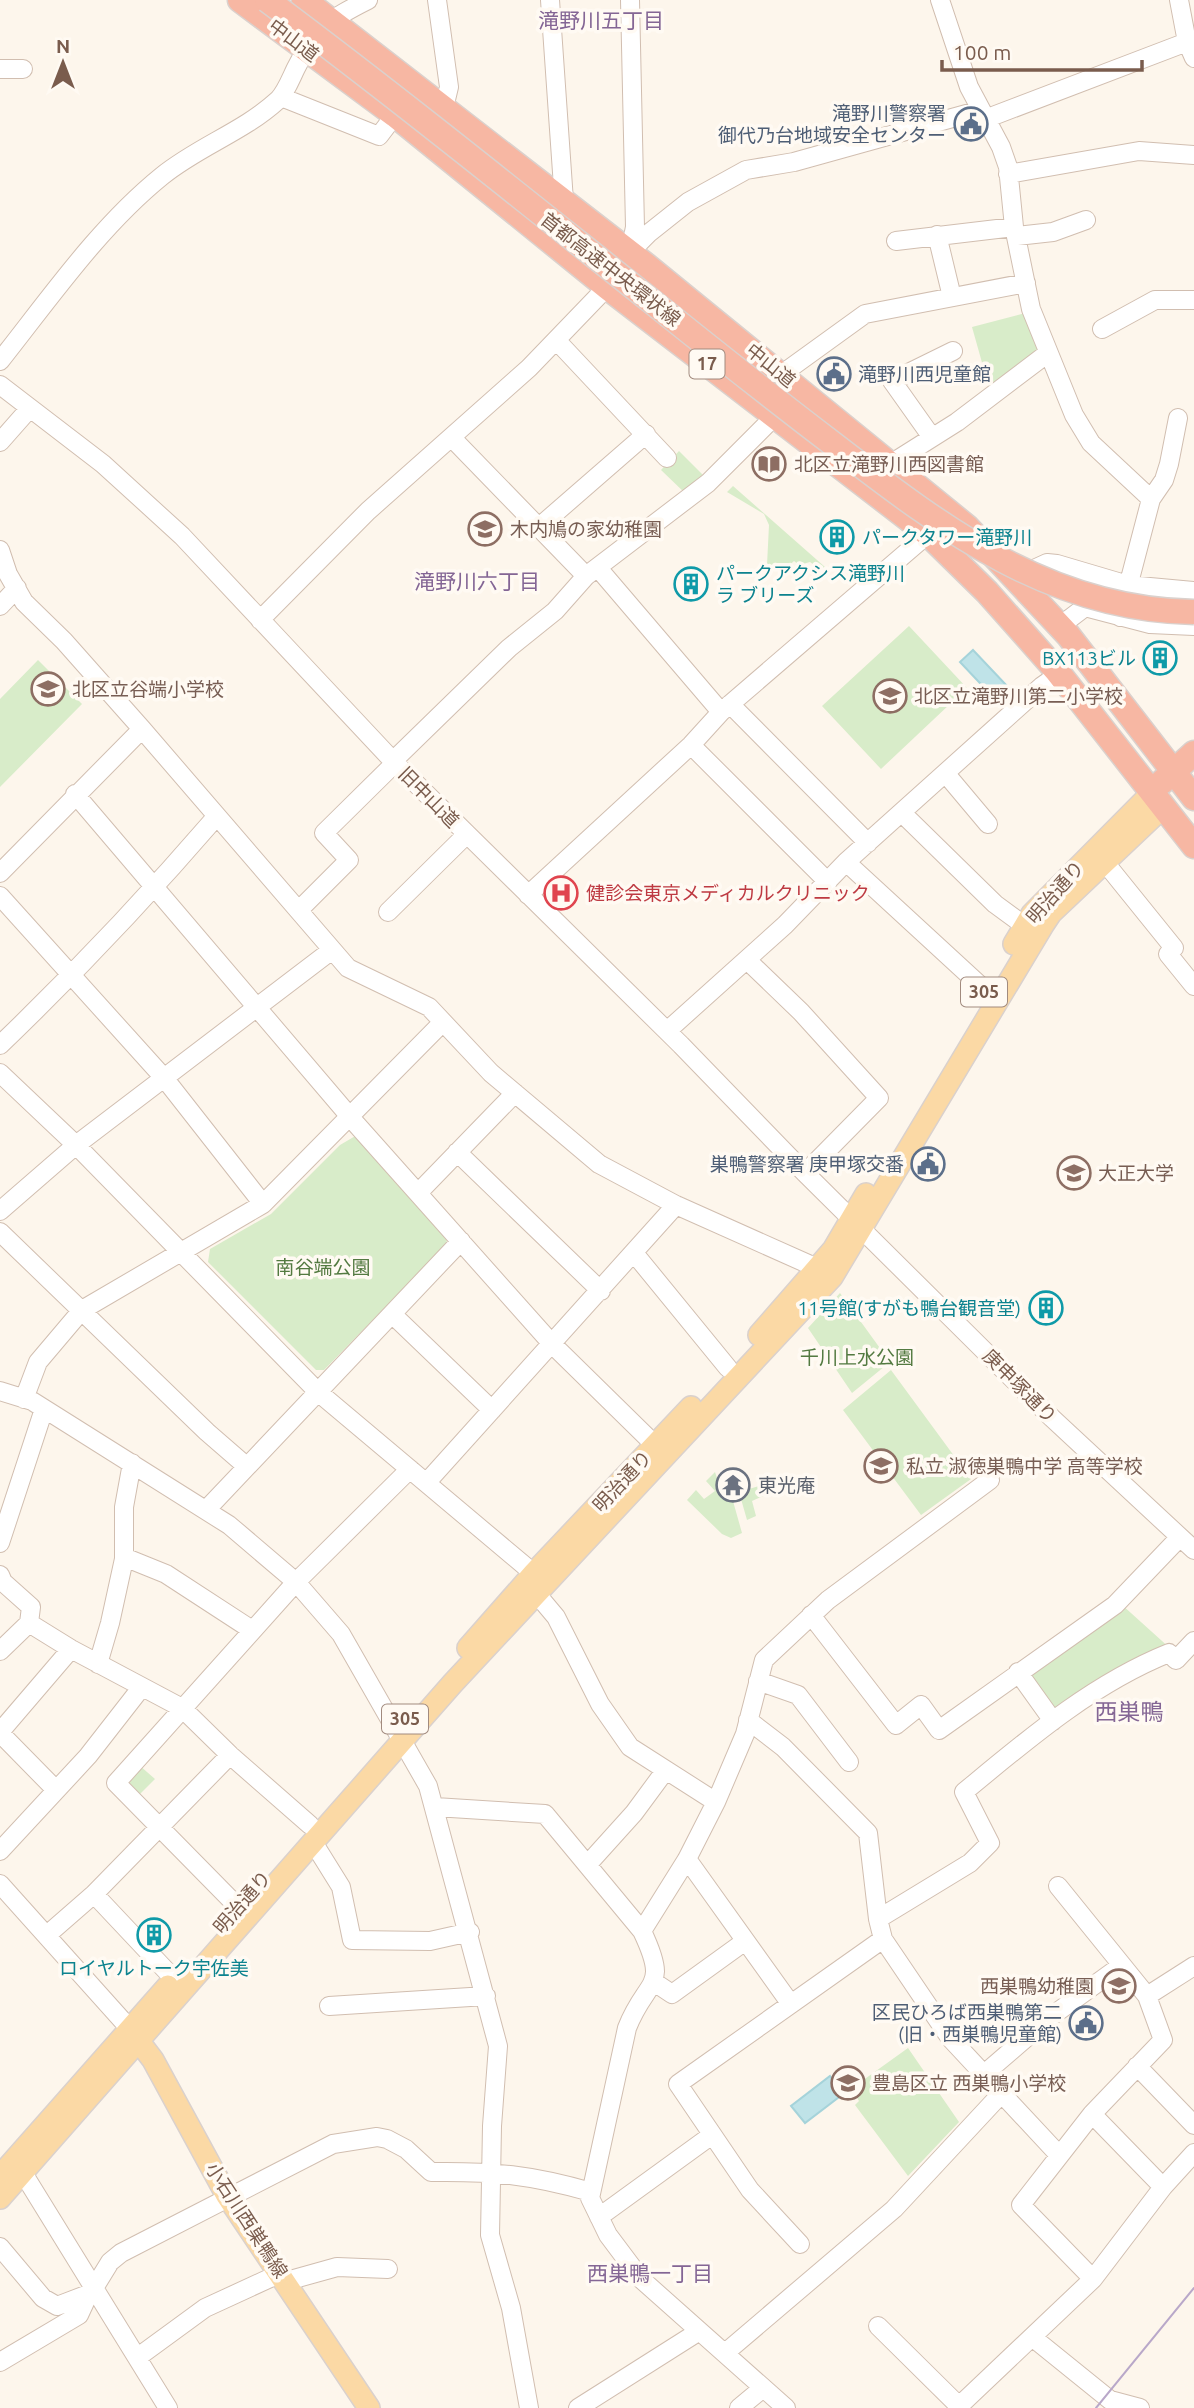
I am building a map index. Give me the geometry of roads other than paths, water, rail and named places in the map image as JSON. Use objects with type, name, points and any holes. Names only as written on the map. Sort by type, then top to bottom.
[{"type":"highway","name":"中山道","points":[[240,0],[263,4],[307,48],[395,115],[607,286],[928,534],[987,593],[1059,674],[1157,800]]},
{"type":"highway","name":"中山道","points":[[304,0],[331,10],[444,108],[630,252],[892,463],[967,527],[1017,577],[1060,626],[1187,783]]},
{"type":"highway","name":"首都高速中央環状線","points":[[263,4],[928,513],[999,555],[1085,591],[1135,603],[1194,610]]},
{"type":"highway","name":"明治通り","points":[[1157,800],[1187,783],[1194,752]]},
{"type":"highway","name":"17","points":[[1157,800],[1194,846]]},
{"type":"main road","name":"明治通り","points":[[536,1583],[832,1277],[856,1224],[990,995],[1025,926],[1079,863],[1157,800]]},
{"type":"main road","name":"明治通り","points":[[990,995],[1051,913],[1157,800]]},
{"type":"main road","name":"明治通り","points":[[0,2176],[134,2035],[856,1224]]},
{"type":"main road","name":"明治通り","points":[[0,2198],[134,2035],[174,1979],[238,1907],[312,1834]]},
{"type":"main road","name":"小石川西巣鴨線","points":[[134,2035],[153,2060],[227,2196],[284,2277],[369,2408]]},
{"type":"street","points":[[0,361],[65,279],[129,205],[200,148],[234,132],[281,97],[331,10],[368,0]]},
{"type":"street","points":[[438,0],[449,87],[444,108]]},
{"type":"street","points":[[550,0],[564,201]]},
{"type":"street","points":[[630,0],[635,227],[630,252]]},
{"type":"street","points":[[940,0],[969,87],[1001,147],[1031,309],[1074,415],[1091,443],[1150,499]]},
{"type":"street","points":[[630,252],[688,202],[746,170],[794,162],[983,114],[1191,50],[1180,0]]},
{"type":"street","points":[[0,69],[23,69]]},
{"type":"street","points":[[281,97],[379,136],[395,115]]},
{"type":"street","points":[[1008,174],[1139,151],[1194,155]]},
{"type":"street","points":[[896,242],[937,235],[1053,232],[1086,220]]},
{"type":"street","points":[[937,235],[952,297]]},
{"type":"street","points":[[782,374],[856,318],[880,310],[1026,283]]},
{"type":"street","points":[[260,620],[368,511],[557,341],[607,286]]},
{"type":"street","points":[[1102,329],[1155,300],[1194,299]]},
{"type":"street","points":[[557,341],[667,458]]},
{"type":"street","points":[[932,436],[892,381],[953,351]]},
{"type":"street","points":[[892,463],[957,422],[1048,353]]},
{"type":"street","name":"旧中山道","points":[[0,385],[103,464],[182,536],[394,762],[667,1031],[856,1224]]},
{"type":"street","points":[[0,442],[30,408]]},
{"type":"street","points":[[300,909],[349,860],[324,833],[509,648],[555,611],[592,572],[708,483],[775,416]]},
{"type":"street","points":[[1120,617],[1150,499],[1164,480],[1169,464],[1178,418]]},
{"type":"street","points":[[538,528],[646,434]]},
{"type":"street","points":[[452,438],[538,528],[592,572],[725,708],[868,842]]},
{"type":"street","points":[[528,895],[691,745],[725,708],[928,534]]},
{"type":"street","points":[[0,550],[10,584],[24,602],[64,641],[142,729],[216,817],[300,909],[348,968],[429,1007],[515,1093],[599,1164],[676,1205],[817,1268]]},
{"type":"street","points":[[1017,577],[1047,563],[1128,585],[1194,591]]},
{"type":"street","points":[[0,606],[10,584]]},
{"type":"street","points":[[1060,626],[1085,607],[1150,624],[1194,626]]},
{"type":"street","points":[[667,1031],[747,960],[868,842],[1042,686],[1059,674]]},
{"type":"street","points":[[0,873],[142,729]]},
{"type":"street","points":[[691,745],[828,883]]},
{"type":"street","points":[[946,774],[988,824]]},
{"type":"street","points":[[75,794],[351,1117],[553,1345],[656,1446]]},
{"type":"street","points":[[902,813],[995,904],[1025,926]]},
{"type":"street","points":[[0,1045],[71,977],[155,888],[216,817]]},
{"type":"street","points":[[388,912],[467,834]]},
{"type":"street","points":[[846,863],[990,995]]},
{"type":"street","points":[[1111,870],[1174,948],[1168,954],[1194,986]]},
{"type":"street","points":[[0,896],[165,1079],[263,1204]]},
{"type":"street","points":[[0,1211],[76,1145],[332,950]]},
{"type":"street","points":[[747,960],[801,1012],[879,1098],[805,1173]]},
{"type":"street","points":[[24,1399],[38,1362],[82,1310],[263,1204],[443,1022]]},
{"type":"street","points":[[0,1073],[76,1145],[318,1392],[427,1482],[536,1583],[570,1640],[600,1704],[637,1754],[716,1802]]},
{"type":"street","points":[[418,1193],[515,1093]]},
{"type":"street","points":[[457,1152],[601,1291]]},
{"type":"street","points":[[427,1482],[553,1345],[676,1205]]},
{"type":"street","name":"庚申塚通り","points":[[856,1224],[1117,1481],[1194,1550]]},
{"type":"street","points":[[0,1232],[207,1433],[245,1465]]},
{"type":"street","points":[[206,1510],[245,1465],[461,1241]]},
{"type":"street","points":[[634,1253],[728,1368]]},
{"type":"street","points":[[392,1314],[492,1410]]},
{"type":"street","points":[[0,1391],[44,1409],[206,1510],[229,1525],[296,1582],[341,1634],[428,1786],[470,1932],[498,2046],[490,2235],[511,2308],[529,2408]]},
{"type":"street","points":[[0,1543],[44,1409]]},
{"type":"street","points":[[98,1664],[124,1557],[124,1507],[132,1463]]},
{"type":"street","points":[[238,1907],[116,1783],[296,1582],[410,1469]]},
{"type":"street","points":[[642,1931],[687,1860],[716,1802],[748,1720],[764,1660],[811,1615],[990,1480]]},
{"type":"street","points":[[811,1615],[896,1725],[921,1705],[939,1730],[1115,1605],[1180,1537]]},
{"type":"street","points":[[124,1557],[166,1574],[252,1630]]},
{"type":"street","points":[[0,1575],[3,1582],[30,1607],[29,1623],[0,1651]]},
{"type":"street","points":[[29,1623],[141,1688],[182,1708],[312,1834],[341,1886],[352,1940],[430,1941],[470,1932]]},
{"type":"street","points":[[878,1919],[970,1863],[990,1843],[964,1791],[1053,1721],[1126,1671],[1169,1653],[1176,1660],[1194,1641]]},
{"type":"street","points":[[56,1790],[0,1732],[71,1649]]},
{"type":"street","points":[[1018,1672],[1053,1721]]},
{"type":"street","points":[[758,1681],[798,1695],[849,1762]]},
{"type":"street","points":[[0,1851],[88,1756],[141,1688]]},
{"type":"street","points":[[748,1720],[783,1747],[868,1833],[878,1919],[883,1939],[950,2038],[1059,2155]]},
{"type":"street","points":[[47,1935],[94,1894],[230,1755]]},
{"type":"street","points":[[589,1864],[634,1813],[665,1771]]},
{"type":"street","points":[[435,1807],[545,1814],[642,1931],[655,1959],[657,1973],[654,1982],[635,2008],[627,2028],[591,2192],[608,2235],[642,2279],[698,2332],[786,2408]]},
{"type":"street","points":[[687,1860],[790,2003]]},
{"type":"street","points":[[0,1884],[134,2035]]},
{"type":"street","points":[[1058,1886],[1147,1996],[1163,2040],[1092,2114],[1021,2205],[1093,2279]]},
{"type":"street","points":[[94,1894],[174,1979]]},
{"type":"street","points":[[800,2244],[750,2190],[678,2084],[883,1939]]},
{"type":"street","points":[[654,1982],[672,1994],[744,1942]]},
{"type":"street","points":[[984,2075],[1049,2018],[1122,1965]]},
{"type":"street","points":[[1147,1996],[1194,1966]]},
{"type":"street","points":[[329,2006],[486,1996]]},
{"type":"street","points":[[1137,2066],[1194,2125]]},
{"type":"street","points":[[725,2353],[894,2209],[1001,2094]]},
{"type":"street","points":[[1092,2114],[1163,2187]]},
{"type":"street","points":[[599,2217],[712,2135]]},
{"type":"street","points":[[0,2362],[79,2315],[88,2293],[110,2262],[121,2253],[227,2196],[333,2144],[377,2137],[396,2143],[431,2172],[492,2171],[549,2180],[591,2192]]},
{"type":"street","points":[[878,2326],[958,2407],[1093,2279],[1163,2187],[1194,2152]]},
{"type":"street","points":[[23,2173],[88,2293],[138,2357],[168,2408]]},
{"type":"street","points":[[0,2247],[43,2298],[57,2306],[88,2293]]},
{"type":"street","points":[[138,2357],[205,2308],[284,2277],[337,2267],[387,2269]]},
{"type":"street","points":[[578,2408],[698,2332]]},
{"type":"street","points":[[1032,2337],[1119,2406],[1140,2408]]},
{"type":"street","points":[[739,2408],[763,2388]]},
{"type":"water","points":[[973,650],[1008,687],[995,699],[960,662]]},
{"type":"water","points":[[830,2076],[843,2094],[805,2123],[791,2106]]},
{"type":"tram line","points":[[1096,2408],[1194,2288]]},
{"type":"place","name":"滝野川警察署 御代乃台地域安全センター","points":[[971,124]]},
{"type":"place","name":"滝野川西児童館","points":[[834,374]]},
{"type":"place","name":"北区立滝野川西図書館","points":[[769,464]]},
{"type":"place","name":"木内鳩の家幼稚園","points":[[485,529]]},
{"type":"place","name":"パークタワー滝野川","points":[[837,537]]},
{"type":"place","name":"パークアクシス滝野川 ラ ブリーズ","points":[[691,584]]},
{"type":"place","name":"BX113ビル","points":[[1160,658]]},
{"type":"place","name":"北区立谷端小学校","points":[[48,689]]},
{"type":"place","name":"北区立滝野川第二小学校","points":[[890,696]]},
{"type":"place","name":"健診会東京メディカルクリニック","points":[[561,893]]},
{"type":"place","name":"巣鴨警察署 庚甲塚交番","points":[[928,1164]]},
{"type":"place","name":"大正大学","points":[[1074,1173]]},
{"type":"place","name":"11号館(すがも鴨台観音堂)","points":[[1046,1308]]},
{"type":"place","name":"私立 淑徳巣鴨中学 高等学校","points":[[881,1466]]},
{"type":"place","name":"東光庵","points":[[733,1485]]},
{"type":"place","name":"ロイヤルトーク宇佐美","points":[[154,1935]]},
{"type":"place","name":"西巣鴨幼稚園","points":[[1119,1986]]},
{"type":"place","name":"区民ひろば西巣鴨第二 (旧・西巣鴨児童館)","points":[[1086,2023]]},
{"type":"place","name":"豊島区立 西巣鴨小学校","points":[[848,2083]]},
{"type":"district","name":"滝野川五丁目","points":[[601,21]]},
{"type":"district","name":"滝野川六丁目","points":[[477,582]]},
{"type":"district","name":"西巣鴨","points":[[1129,1712]]},
{"type":"district","name":"西巣鴨一丁目","points":[[650,2274]]},
{"type":"park label","name":"南谷端公園","points":[[323,1267]]},
{"type":"park label","name":"千川上水公園","points":[[857,1357]]}]
